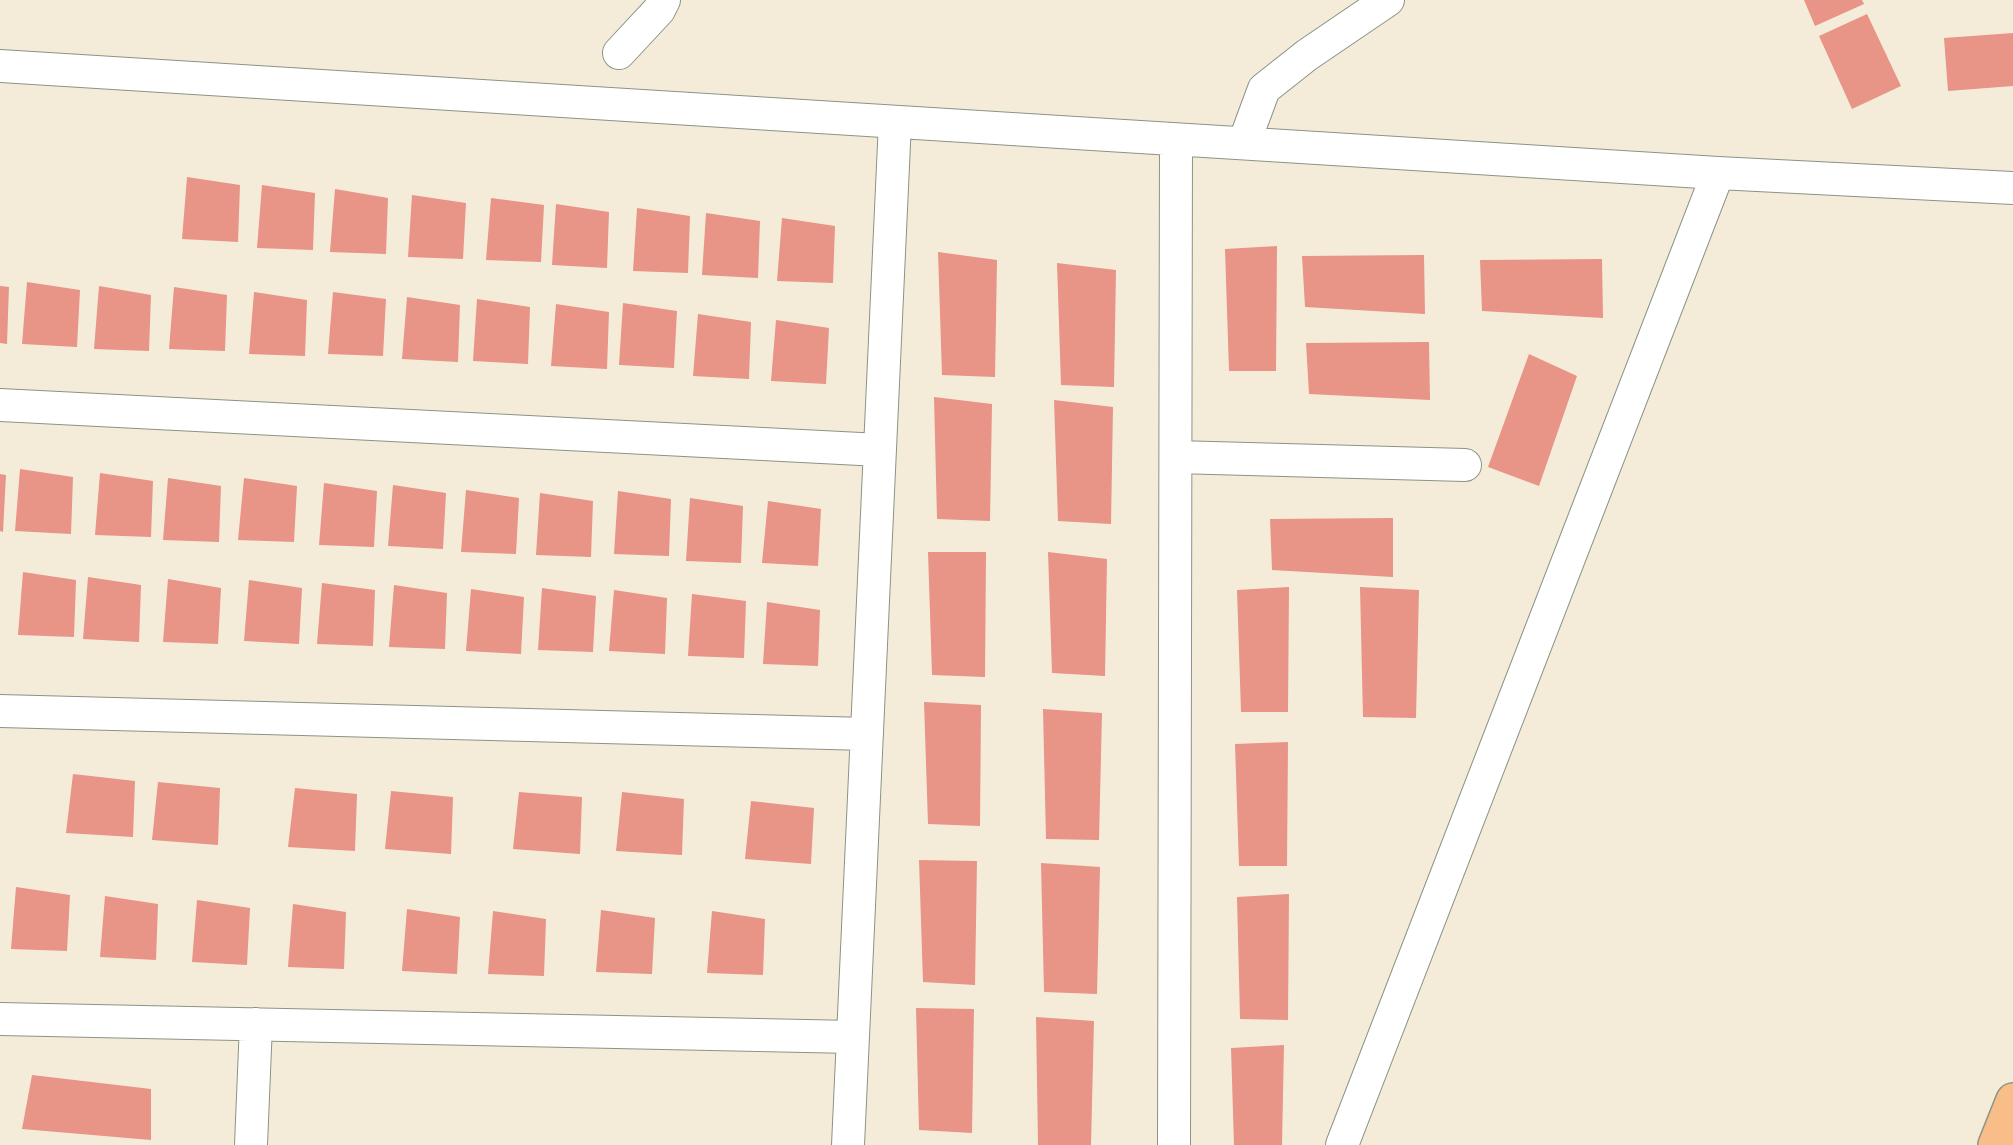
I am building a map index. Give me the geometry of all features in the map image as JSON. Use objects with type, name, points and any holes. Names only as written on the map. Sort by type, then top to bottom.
[{"type":"highway","points":[[1995,1145],[2013,1100]]},
{"type":"street","points":[[619,53],[658,10],[664,0]]},
{"type":"street","points":[[1244,143],[1264,89],[1388,0]]},
{"type":"street","points":[[0,66],[1718,173],[2013,188]]},
{"type":"street","points":[[848,1145],[895,122]]},
{"type":"street","points":[[1174,1145],[1176,140]]},
{"type":"street","points":[[1342,1145],[1718,173]]},
{"type":"street","points":[[0,405],[880,450]]},
{"type":"street","points":[[1176,457],[1466,465]]},
{"type":"street","points":[[0,711],[867,734]]},
{"type":"street","points":[[0,1019],[853,1037]]},
{"type":"street","points":[[251,1145],[256,1024]]},
{"type":"building","points":[[1804,0],[1862,0],[1864,4],[1815,26]]},
{"type":"building","points":[[1867,14],[1901,86],[1852,109],[1819,36]]},
{"type":"building","points":[[2013,33],[2013,86],[1948,91],[1944,38]]},
{"type":"building","points":[[187,177],[240,185],[238,242],[182,239]]},
{"type":"building","points":[[262,185],[315,193],[313,250],[257,248]]},
{"type":"building","points":[[335,189],[388,198],[386,254],[330,252]]},
{"type":"building","points":[[412,195],[466,203],[463,259],[408,257]]},
{"type":"building","points":[[491,198],[544,205],[541,262],[486,260]]},
{"type":"building","points":[[556,204],[609,212],[607,268],[552,265]]},
{"type":"building","points":[[637,208],[690,216],[688,273],[633,271]]},
{"type":"building","points":[[706,213],[760,221],[758,278],[702,275]]},
{"type":"building","points":[[782,218],[835,226],[833,283],[777,281]]},
{"type":"building","points":[[1277,246],[1276,371],[1229,371],[1225,249]]},
{"type":"building","points":[[938,252],[997,260],[995,377],[942,375]]},
{"type":"building","points":[[1424,255],[1425,314],[1305,307],[1302,256]]},
{"type":"building","points":[[1602,259],[1603,318],[1482,311],[1480,260]]},
{"type":"building","points":[[1057,263],[1116,270],[1114,387],[1061,385]]},
{"type":"building","points":[[27,282],[80,290],[77,347],[22,344]]},
{"type":"building","points":[[0,286],[9,287],[7,344],[0,343]]},
{"type":"building","points":[[99,286],[151,295],[149,351],[94,349]]},
{"type":"building","points":[[174,287],[227,295],[225,351],[169,349]]},
{"type":"building","points":[[254,292],[307,300],[305,356],[249,354]]},
{"type":"building","points":[[333,292],[386,299],[383,356],[328,354]]},
{"type":"building","points":[[407,297],[460,305],[458,362],[402,359]]},
{"type":"building","points":[[477,299],[530,307],[528,364],[473,361]]},
{"type":"building","points":[[623,303],[677,311],[674,368],[619,365]]},
{"type":"building","points":[[556,304],[609,312],[607,369],[551,366]]},
{"type":"building","points":[[698,314],[751,322],[749,379],[693,376]]},
{"type":"building","points":[[776,320],[829,328],[826,384],[771,381]]},
{"type":"building","points":[[1429,342],[1430,400],[1309,394],[1306,343]]},
{"type":"building","points":[[1529,354],[1577,376],[1539,486],[1488,467]]},
{"type":"building","points":[[934,397],[992,404],[990,521],[937,519]]},
{"type":"building","points":[[1054,400],[1113,407],[1111,524],[1058,521]]},
{"type":"building","points":[[20,469],[73,477],[71,534],[15,531]]},
{"type":"building","points":[[100,473],[153,481],[151,537],[95,535]]},
{"type":"building","points":[[0,474],[6,475],[3,532],[0,531]]},
{"type":"building","points":[[168,478],[221,486],[219,542],[163,540]]},
{"type":"building","points":[[244,478],[297,486],[294,542],[238,540]]},
{"type":"building","points":[[324,483],[377,491],[374,547],[319,545]]},
{"type":"building","points":[[393,485],[446,493],[443,549],[388,546]]},
{"type":"building","points":[[466,490],[519,498],[516,554],[461,552]]},
{"type":"building","points":[[618,491],[671,499],[669,556],[614,554]]},
{"type":"building","points":[[540,493],[593,501],[591,557],[536,555]]},
{"type":"building","points":[[690,498],[743,506],[741,563],[686,561]]},
{"type":"building","points":[[768,501],[821,509],[818,566],[762,563]]},
{"type":"building","points":[[1393,518],[1393,577],[1272,570],[1270,519]]},
{"type":"building","points":[[928,552],[986,552],[985,677],[932,675]]},
{"type":"building","points":[[1048,552],[1107,559],[1105,676],[1052,673]]},
{"type":"building","points":[[23,572],[76,580],[74,637],[18,635]]},
{"type":"building","points":[[88,577],[141,585],[139,642],[83,639]]},
{"type":"building","points":[[168,579],[221,588],[218,644],[163,642]]},
{"type":"building","points":[[249,580],[302,588],[299,644],[244,641]]},
{"type":"building","points":[[322,583],[375,590],[373,646],[317,644]]},
{"type":"building","points":[[394,585],[447,593],[445,649],[389,647]]},
{"type":"building","points":[[1289,587],[1288,712],[1241,712],[1237,590]]},
{"type":"building","points":[[1360,587],[1419,590],[1416,718],[1363,717]]},
{"type":"building","points":[[542,588],[596,596],[593,652],[538,650]]},
{"type":"building","points":[[471,589],[524,597],[521,654],[466,651]]},
{"type":"building","points":[[614,590],[667,598],[665,654],[609,651]]},
{"type":"building","points":[[692,594],[746,601],[744,658],[688,656]]},
{"type":"building","points":[[767,602],[820,610],[818,666],[763,664]]},
{"type":"building","points":[[924,702],[981,705],[980,826],[928,824]]},
{"type":"building","points":[[1043,709],[1102,713],[1099,840],[1046,839]]},
{"type":"building","points":[[1288,742],[1287,866],[1239,866],[1235,744]]},
{"type":"building","points":[[73,774],[135,781],[133,837],[66,833]]},
{"type":"building","points":[[158,782],[220,788],[218,845],[152,840]]},
{"type":"building","points":[[295,788],[357,794],[355,851],[288,847]]},
{"type":"building","points":[[391,791],[453,797],[451,854],[385,849]]},
{"type":"building","points":[[519,792],[582,797],[580,854],[513,849]]},
{"type":"building","points":[[622,792],[684,799],[682,855],[616,851]]},
{"type":"building","points":[[751,801],[814,808],[811,864],[745,859]]},
{"type":"building","points":[[919,860],[977,861],[975,985],[923,982]]},
{"type":"building","points":[[1041,863],[1100,867],[1097,994],[1044,992]]},
{"type":"building","points":[[16,887],[70,895],[67,951],[11,949]]},
{"type":"building","points":[[1289,894],[1288,1020],[1240,1019],[1237,897]]},
{"type":"building","points":[[105,896],[158,904],[156,960],[100,957]]},
{"type":"building","points":[[197,900],[250,908],[247,965],[192,962]]},
{"type":"building","points":[[293,904],[346,912],[344,969],[288,967]]},
{"type":"building","points":[[407,909],[460,917],[457,974],[402,971]]},
{"type":"building","points":[[601,910],[655,918],[652,974],[596,972]]},
{"type":"building","points":[[493,911],[546,919],[544,976],[488,974]]},
{"type":"building","points":[[712,911],[765,919],[763,975],[707,973]]},
{"type":"building","points":[[916,1008],[974,1009],[972,1133],[919,1130]]},
{"type":"building","points":[[1036,1017],[1094,1021],[1091,1145],[1038,1145]]},
{"type":"building","points":[[1284,1045],[1282,1145],[1234,1145],[1231,1048]]},
{"type":"building","points":[[32,1075],[151,1089],[151,1140],[22,1129]]}]
